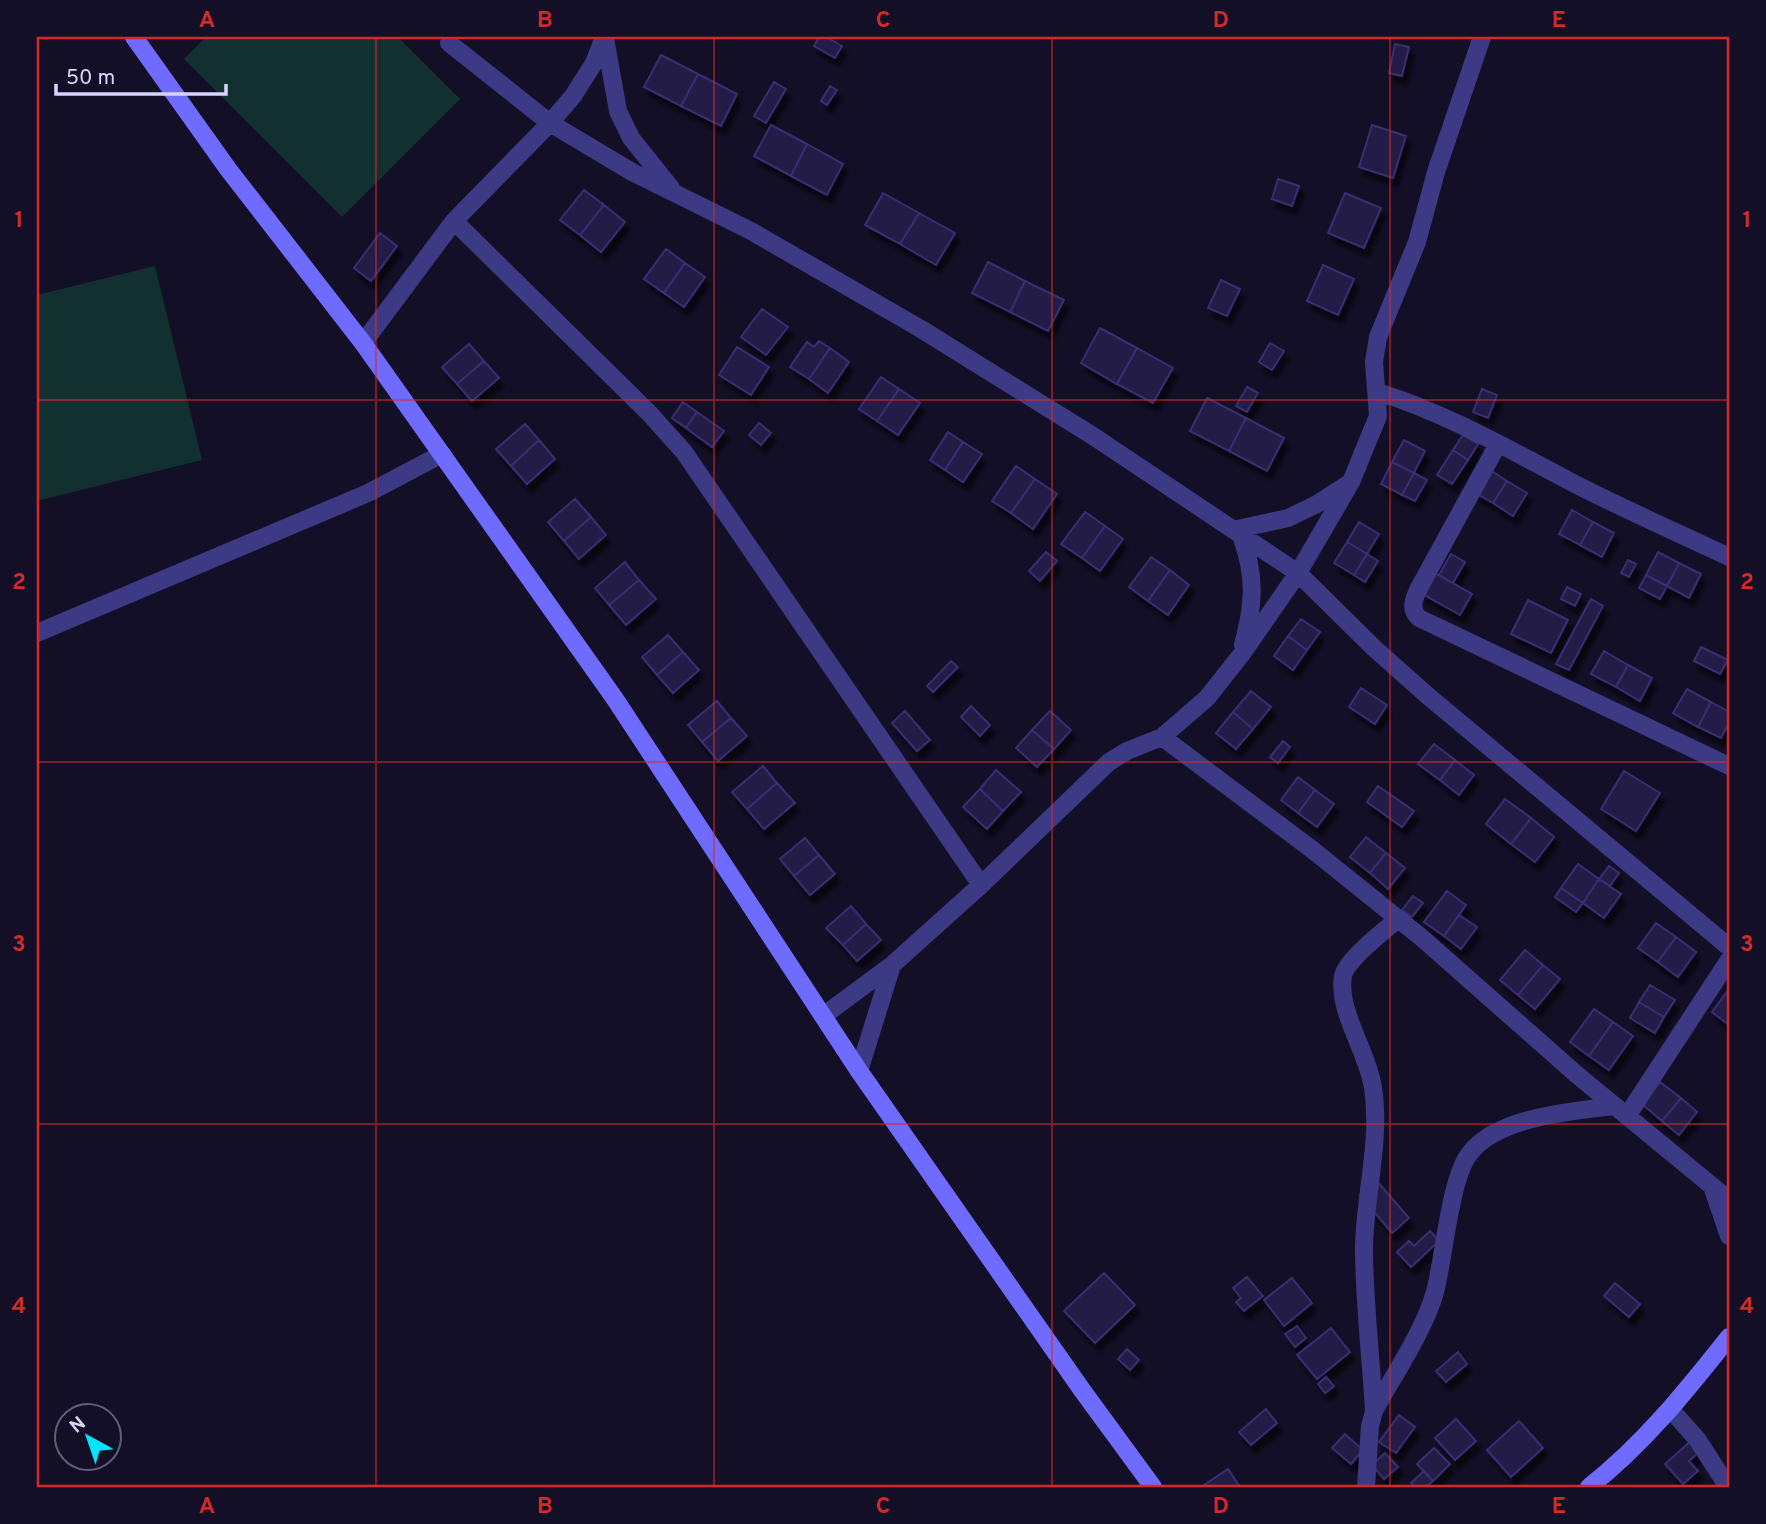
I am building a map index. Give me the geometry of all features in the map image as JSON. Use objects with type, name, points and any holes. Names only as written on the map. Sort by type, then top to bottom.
[{"type":"street","points":[[134,37],[229,169],[363,343],[615,699],[859,1071],[1153,1487]]},
{"type":"street","points":[[363,343],[454,221],[573,96],[594,63],[605,37]]},
{"type":"street","points":[[605,37],[618,111],[631,138],[676,194]]},
{"type":"street","points":[[823,1016],[892,965],[981,885],[1109,762],[1127,751],[1162,737],[1207,698],[1241,655],[1298,573],[1351,482],[1378,416],[1374,362],[1378,337],[1417,242],[1436,172],[1482,37]]},
{"type":"street","points":[[449,43],[550,123],[632,172],[751,231],[921,329],[1093,436],[1298,573],[1374,648],[1428,696],[1729,947]]},
{"type":"street","points":[[454,221],[650,414],[684,452],[981,885]]},
{"type":"street","points":[[1378,392],[1401,399],[1499,444],[1594,494],[1729,557]]},
{"type":"street","points":[[1499,444],[1419,588],[1412,605],[1414,614],[1729,766]]},
{"type":"street","points":[[37,633],[368,493],[442,454]]},
{"type":"street","points":[[1237,533],[1288,518],[1351,482]]},
{"type":"street","points":[[1237,533],[1252,580],[1252,608],[1241,655]]},
{"type":"street","points":[[1162,737],[1314,851],[1398,919],[1620,1111],[1729,1200]]},
{"type":"street","points":[[1374,1411],[1364,1246],[1374,1131],[1373,1088],[1362,1049],[1348,1015],[1342,986],[1344,971],[1398,919]]},
{"type":"street","points":[[1620,1111],[1729,960]]},
{"type":"street","points":[[859,1071],[892,965]]},
{"type":"street","points":[[1366,1487],[1370,1426],[1374,1411],[1430,1306],[1459,1178],[1468,1154],[1481,1142],[1501,1131],[1544,1114],[1620,1111]]},
{"type":"street","points":[[1712,1186],[1729,1236]]},
{"type":"street","points":[[1589,1487],[1611,1470],[1671,1410],[1729,1337]]},
{"type":"street","points":[[1671,1410],[1697,1439],[1728,1487]]},
{"type":"street","points":[[1135,1463],[1139,1487]]},
{"type":"green space","points":[[206,37],[398,37],[460,99],[342,217],[184,59]]},
{"type":"green space","points":[[155,266],[202,460],[37,501],[37,295]]},
{"type":"building","points":[[819,37],[826,37],[842,46],[835,58],[814,46]]},
{"type":"building","points":[[1395,44],[1409,47],[1402,76],[1389,73]]},
{"type":"building","points":[[661,55],[698,74],[681,106],[644,87]]},
{"type":"building","points":[[698,74],[737,94],[721,126],[681,106]]},
{"type":"building","points":[[774,82],[786,89],[766,123],[754,116]]},
{"type":"building","points":[[830,86],[837,90],[827,105],[821,101]]},
{"type":"building","points":[[771,125],[807,144],[791,176],[754,156]]},
{"type":"building","points":[[1372,125],[1406,136],[1393,178],[1359,167]]},
{"type":"building","points":[[807,144],[843,164],[827,195],[791,176]]},
{"type":"building","points":[[1278,179],[1299,186],[1292,206],[1272,199]]},
{"type":"building","points":[[584,190],[604,205],[580,235],[560,220]]},
{"type":"building","points":[[883,193],[919,213],[900,244],[865,225]]},
{"type":"building","points":[[1345,193],[1381,208],[1364,248],[1328,233]]},
{"type":"building","points":[[604,205],[625,222],[601,252],[580,235]]},
{"type":"building","points":[[919,213],[955,233],[936,265],[900,244]]},
{"type":"building","points":[[380,233],[397,246],[371,281],[354,268]]},
{"type":"building","points":[[666,249],[685,263],[664,293],[644,279]]},
{"type":"building","points":[[988,262],[1025,281],[1010,312],[972,293]]},
{"type":"building","points":[[685,263],[705,277],[684,307],[664,293]]},
{"type":"building","points":[[1323,265],[1354,279],[1338,315],[1307,301]]},
{"type":"building","points":[[1221,280],[1240,289],[1227,316],[1208,308]]},
{"type":"building","points":[[1025,281],[1064,300],[1048,331],[1010,312]]},
{"type":"building","points":[[762,309],[788,327],[766,355],[741,337]]},
{"type":"building","points":[[1100,328],[1137,348],[1117,384],[1081,363]]},
{"type":"building","points":[[819,341],[830,348],[809,379],[790,367],[807,342],[814,347]]},
{"type":"building","points":[[1270,343],[1284,351],[1272,370],[1259,362]]},
{"type":"building","points":[[469,344],[484,361],[457,384],[442,367]]},
{"type":"building","points":[[737,347],[769,367],[751,395],[719,375]]},
{"type":"building","points":[[830,348],[849,362],[828,393],[809,379]]},
{"type":"building","points":[[1137,348],[1173,368],[1153,403],[1117,384]]},
{"type":"building","points":[[484,361],[499,378],[472,401],[457,384]]},
{"type":"building","points":[[881,377],[899,389],[877,421],[859,409]]},
{"type":"building","points":[[1247,387],[1258,393],[1247,412],[1236,406]]},
{"type":"building","points":[[899,389],[920,403],[898,435],[877,421]]},
{"type":"building","points":[[1482,389],[1497,395],[1488,418],[1473,412]]},
{"type":"building","points":[[1207,398],[1246,418],[1229,451],[1190,431]]},
{"type":"building","points":[[683,402],[697,412],[686,428],[672,418]]},
{"type":"building","points":[[697,412],[724,431],[712,447],[686,428]]},
{"type":"building","points":[[1246,418],[1284,438],[1267,471],[1229,451]]},
{"type":"building","points":[[759,423],[771,433],[761,445],[749,435]]},
{"type":"building","points":[[525,424],[539,440],[511,466],[496,449]]},
{"type":"building","points":[[948,432],[963,442],[945,470],[930,460]]},
{"type":"building","points":[[1463,435],[1478,444],[1468,460],[1453,450]]},
{"type":"building","points":[[539,440],[555,459],[527,484],[511,466]]},
{"type":"building","points":[[1404,440],[1425,451],[1414,473],[1392,462]]},
{"type":"building","points":[[963,442],[982,454],[963,482],[945,470]]},
{"type":"building","points":[[1453,450],[1468,460],[1452,484],[1437,475]]},
{"type":"building","points":[[1392,462],[1414,473],[1402,495],[1381,484]]},
{"type":"building","points":[[1016,466],[1035,479],[1011,513],[992,501]]},
{"type":"building","points":[[1490,470],[1507,481],[1493,503],[1475,493]]},
{"type":"building","points":[[1414,473],[1427,480],[1415,501],[1402,495]]},
{"type":"building","points":[[1035,479],[1057,494],[1033,529],[1011,513]]},
{"type":"building","points":[[1507,481],[1527,493],[1513,516],[1493,503]]},
{"type":"building","points":[[575,499],[591,517],[564,541],[548,522]]},
{"type":"building","points":[[1572,510],[1593,522],[1580,545],[1559,534]]},
{"type":"building","points":[[1085,512],[1105,526],[1082,558],[1061,544]]},
{"type":"building","points":[[591,517],[606,535],[579,559],[564,541]]},
{"type":"building","points":[[1359,522],[1379,534],[1367,554],[1347,542]]},
{"type":"building","points":[[1593,522],[1614,533],[1602,557],[1580,545]]},
{"type":"building","points":[[1105,526],[1123,539],[1100,571],[1082,558]]},
{"type":"building","points":[[1347,542],[1367,554],[1354,575],[1334,563]]},
{"type":"building","points":[[1046,552],[1057,561],[1040,581],[1029,571]]},
{"type":"building","points":[[1658,552],[1679,563],[1667,586],[1646,575]]},
{"type":"building","points":[[1367,554],[1378,561],[1365,582],[1354,575]]},
{"type":"building","points":[[1451,554],[1465,562],[1453,583],[1439,575]]},
{"type":"building","points":[[1151,557],[1170,570],[1148,601],[1129,587]]},
{"type":"building","points":[[1628,560],[1636,564],[1629,577],[1621,573]]},
{"type":"building","points":[[625,562],[639,580],[609,605],[595,588]]},
{"type":"building","points":[[1679,563],[1701,574],[1689,598],[1667,586]]},
{"type":"building","points":[[1170,570],[1189,585],[1168,615],[1148,601]]},
{"type":"building","points":[[1433,572],[1472,594],[1460,615],[1421,593]]},
{"type":"building","points":[[1646,575],[1667,586],[1660,599],[1639,588]]},
{"type":"building","points":[[639,580],[656,599],[626,625],[609,605]]},
{"type":"building","points":[[1567,587],[1581,594],[1575,606],[1561,599]]},
{"type":"building","points":[[1591,599],[1603,606],[1569,670],[1556,664]]},
{"type":"building","points":[[1528,600],[1568,620],[1551,653],[1511,634]]},
{"type":"building","points":[[1301,619],[1320,632],[1307,650],[1288,636]]},
{"type":"building","points":[[668,635],[683,652],[657,675],[642,657]]},
{"type":"building","points":[[1288,636],[1307,650],[1293,670],[1274,656]]},
{"type":"building","points":[[1701,647],[1728,660],[1720,674],[1694,661]]},
{"type":"building","points":[[1604,651],[1628,665],[1616,687],[1591,674]]},
{"type":"building","points":[[683,652],[699,670],[673,693],[657,675]]},
{"type":"building","points":[[951,661],[958,667],[933,692],[927,686]]},
{"type":"building","points":[[1628,665],[1652,678],[1640,701],[1616,687]]},
{"type":"building","points":[[1361,688],[1387,705],[1375,724],[1349,707]]},
{"type":"building","points":[[1687,689],[1711,702],[1698,727],[1673,713]]},
{"type":"building","points":[[1251,691],[1271,707],[1253,729],[1233,712]]},
{"type":"building","points":[[717,701],[731,718],[702,742],[688,725]]},
{"type":"building","points":[[1711,702],[1729,712],[1729,723],[1721,738],[1698,727]]},
{"type":"building","points":[[971,706],[990,725],[980,736],[961,717]]},
{"type":"building","points":[[905,711],[930,740],[917,751],[892,723]]},
{"type":"building","points":[[1050,711],[1071,730],[1054,749],[1032,730]]},
{"type":"building","points":[[1233,712],[1253,729],[1236,749],[1216,733]]},
{"type":"building","points":[[731,718],[747,736],[718,761],[702,742]]},
{"type":"building","points":[[1032,730],[1054,749],[1037,767],[1016,748]]},
{"type":"building","points":[[1283,741],[1290,747],[1278,763],[1270,757]]},
{"type":"building","points":[[1434,744],[1455,760],[1440,780],[1418,764]]},
{"type":"building","points":[[1455,760],[1474,775],[1459,795],[1440,780]]},
{"type":"building","points":[[763,766],[777,783],[747,809],[732,792]]},
{"type":"building","points":[[996,770],[1021,792],[1003,811],[980,789]]},
{"type":"building","points":[[1624,771],[1660,793],[1636,831],[1601,809]]},
{"type":"building","points":[[1298,777],[1315,790],[1298,813],[1281,800]]},
{"type":"building","points":[[777,783],[795,803],[764,829],[747,809]]},
{"type":"building","points":[[1378,786],[1414,811],[1402,827],[1367,802]]},
{"type":"building","points":[[980,789],[1003,811],[987,829],[963,807]]},
{"type":"building","points":[[1315,790],[1334,804],[1317,827],[1298,813]]},
{"type":"building","points":[[1505,799],[1531,818],[1511,844],[1486,824]]},
{"type":"building","points":[[1531,818],[1554,837],[1535,862],[1511,844]]},
{"type":"building","points":[[1366,837],[1386,853],[1370,873],[1350,857]]},
{"type":"building","points":[[805,838],[819,855],[794,876],[780,859]]},
{"type":"building","points":[[1386,853],[1405,868],[1388,889],[1370,873]]},
{"type":"building","points":[[819,855],[835,874],[810,895],[794,876]]},
{"type":"building","points":[[1578,864],[1599,879],[1583,903],[1561,888]]},
{"type":"building","points":[[1609,866],[1619,873],[1610,886],[1599,879]]},
{"type":"building","points":[[1599,879],[1621,894],[1604,918],[1583,903]]},
{"type":"building","points":[[1561,888],[1583,903],[1576,912],[1555,897]]},
{"type":"building","points":[[1447,891],[1466,905],[1444,936],[1424,922]]},
{"type":"building","points":[[1413,896],[1423,903],[1412,917],[1402,910]]},
{"type":"building","points":[[851,906],[866,924],[843,945],[826,928]]},
{"type":"building","points":[[1459,915],[1477,927],[1461,949],[1444,936]]},
{"type":"building","points":[[1656,923],[1676,937],[1658,962],[1638,948]]},
{"type":"building","points":[[866,924],[881,940],[857,961],[843,945]]},
{"type":"building","points":[[1676,937],[1696,952],[1678,977],[1658,962]]},
{"type":"building","points":[[1525,950],[1543,965],[1518,995],[1500,980]]},
{"type":"building","points":[[1543,965],[1560,979],[1535,1009],[1518,995]]},
{"type":"building","points":[[1650,985],[1675,1000],[1664,1017],[1639,1002]]},
{"type":"building","points":[[1729,989],[1729,1025],[1712,1012]]},
{"type":"building","points":[[1639,1002],[1664,1017],[1655,1033],[1630,1018]]},
{"type":"building","points":[[1594,1009],[1613,1022],[1589,1056],[1570,1042]]},
{"type":"building","points":[[1613,1022],[1633,1036],[1609,1070],[1589,1056]]},
{"type":"building","points":[[1660,1082],[1681,1098],[1662,1121],[1642,1104]]},
{"type":"building","points":[[1681,1098],[1697,1112],[1679,1135],[1662,1121]]},
{"type":"building","points":[[1376,1180],[1409,1218],[1392,1233],[1360,1195]]},
{"type":"building","points":[[1430,1231],[1439,1241],[1411,1267],[1397,1252],[1409,1241],[1414,1246]]},
{"type":"building","points":[[1104,1273],[1135,1305],[1095,1343],[1064,1311]]},
{"type":"building","points":[[1247,1277],[1263,1296],[1244,1311],[1236,1302],[1241,1298],[1233,1288]]},
{"type":"building","points":[[1292,1278],[1312,1303],[1284,1326],[1264,1300]]},
{"type":"building","points":[[1615,1283],[1640,1304],[1629,1317],[1604,1296]]},
{"type":"building","points":[[1297,1326],[1306,1338],[1295,1347],[1285,1334]]},
{"type":"building","points":[[1331,1328],[1350,1352],[1317,1379],[1297,1355]]},
{"type":"building","points":[[1127,1349],[1139,1360],[1130,1370],[1118,1359]]},
{"type":"building","points":[[1458,1352],[1467,1364],[1446,1382],[1436,1371]]},
{"type":"building","points":[[1326,1377],[1334,1386],[1325,1393],[1318,1384]]},
{"type":"building","points":[[1266,1409],[1277,1423],[1251,1445],[1239,1432]]},
{"type":"building","points":[[1399,1415],[1415,1427],[1396,1453],[1379,1442]]},
{"type":"building","points":[[1456,1419],[1476,1441],[1455,1460],[1435,1438]]},
{"type":"building","points":[[1519,1421],[1543,1448],[1511,1477],[1487,1450]]},
{"type":"building","points":[[1345,1434],[1363,1450],[1351,1464],[1332,1448]]},
{"type":"building","points":[[1691,1441],[1700,1451],[1689,1461],[1698,1471],[1683,1484],[1665,1464]]},
{"type":"building","points":[[1434,1448],[1450,1464],[1433,1481],[1417,1464]]},
{"type":"building","points":[[1385,1453],[1398,1467],[1384,1479],[1372,1465]]},
{"type":"building","points":[[1228,1469],[1240,1487],[1201,1487]]},
{"type":"building","points":[[1424,1471],[1433,1481],[1426,1487],[1416,1487],[1411,1483]]}]
